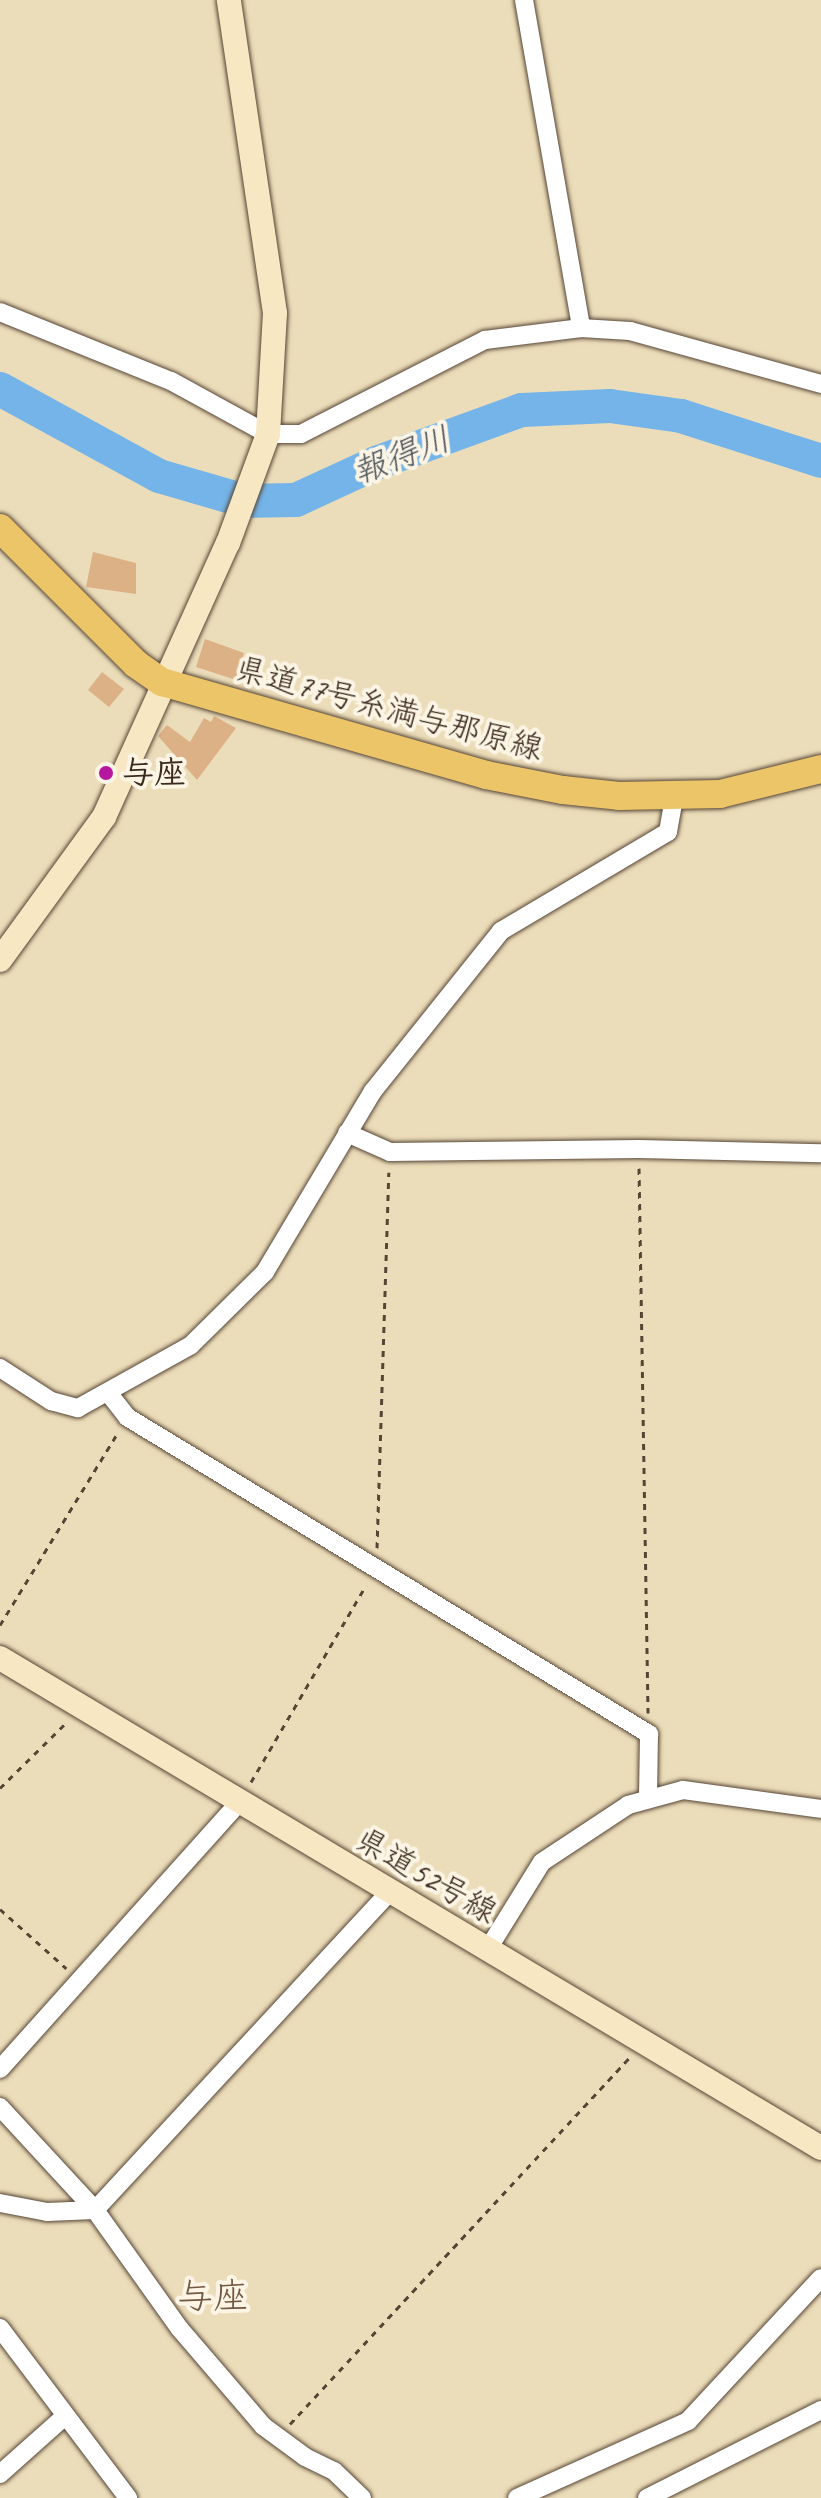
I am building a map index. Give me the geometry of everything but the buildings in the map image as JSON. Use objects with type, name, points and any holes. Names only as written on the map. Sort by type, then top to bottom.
[{"type":"main road","points":[[0,960],[104,817],[162,682],[228,543],[265,442],[275,313],[229,0]]},
{"type":"main road","name":"県道77号糸満与那原線","points":[[0,528],[136,664],[162,682],[523,784],[619,796],[674,797],[755,788],[821,769]]},
{"type":"main road","name":"県道52号線","points":[[0,1658],[821,2148]]},
{"type":"street","points":[[524,0],[581,328]]},
{"type":"street","points":[[0,312],[171,381],[265,442],[301,434],[485,340],[581,328],[630,331],[821,384]]},
{"type":"street","points":[[0,1368],[62,1406],[78,1408],[110,1395],[191,1345],[244,1297],[274,1257],[347,1133],[436,1008],[509,923],[668,832],[674,797]]},
{"type":"street","points":[[347,1133],[390,1152],[639,1149],[821,1153]]},
{"type":"street","points":[[110,1395],[127,1417],[649,1734],[648,1799]]},
{"type":"street","points":[[488,1949],[542,1862],[589,1826],[648,1799],[683,1790],[821,1809]]},
{"type":"street","points":[[0,2069],[239,1803]]},
{"type":"street","points":[[0,2203],[58,2213],[95,2210],[389,1892]]},
{"type":"street","points":[[0,2107],[95,2210],[180,2329],[276,2438],[334,2471],[362,2498]]},
{"type":"street","points":[[517,2498],[688,2421],[821,2278]]},
{"type":"street","points":[[0,2328],[128,2498]]},
{"type":"street","points":[[647,2498],[784,2424],[821,2410]]},
{"type":"street","points":[[2,2467],[65,2416]]},
{"type":"path","points":[[639,1149],[649,1734]]},
{"type":"path","points":[[239,1803],[376,1567],[390,1152]]},
{"type":"path","points":[[0,1625],[127,1417]]},
{"type":"path","points":[[0,1788],[82,1707]]},
{"type":"path","points":[[0,1909],[81,1981]]},
{"type":"path","points":[[276,2438],[642,2043]]},
{"type":"waterway","name":"報得川","points":[[0,389],[159,476],[245,501],[296,500],[376,463],[522,410],[610,406],[681,416],[821,461]]},
{"type":"place","name":"与座","points":[[106,773]]},
{"type":"district","name":"与座","points":[[213,2297]]}]
